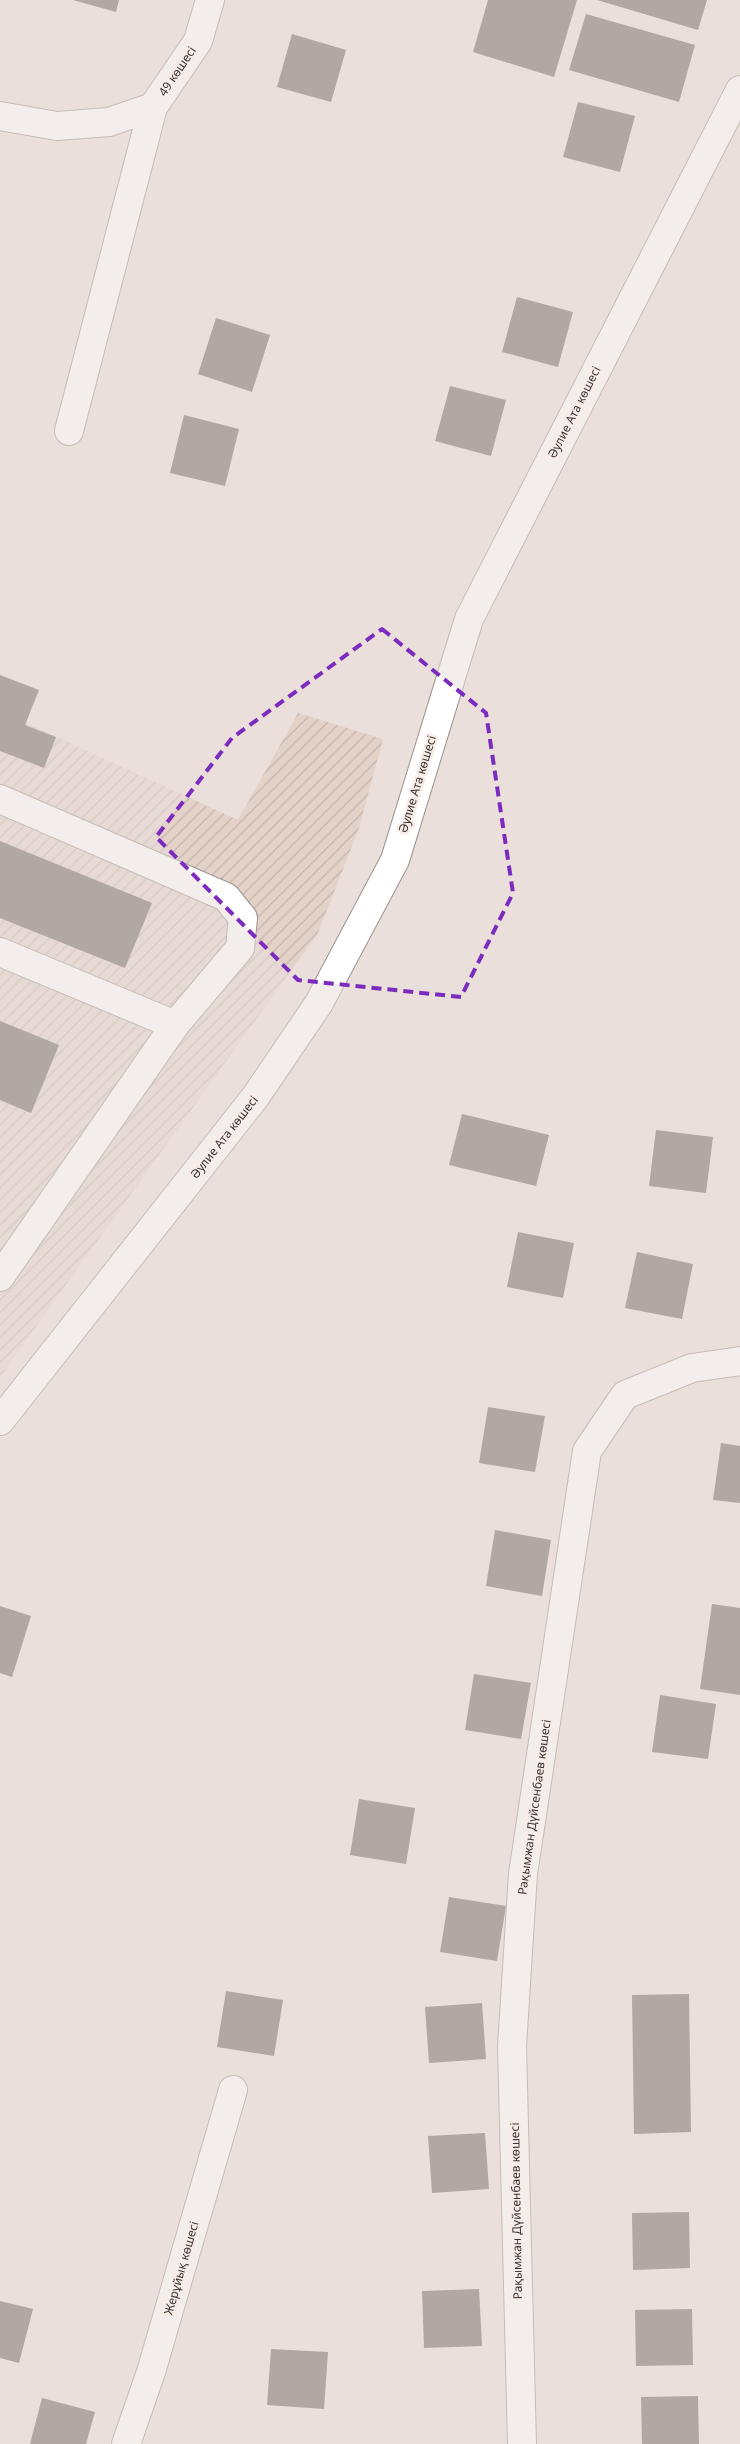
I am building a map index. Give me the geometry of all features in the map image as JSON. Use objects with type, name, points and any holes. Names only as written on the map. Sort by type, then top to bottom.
[{"type":"street","name":"49 көшесі","points":[[0,116],[57,126],[109,122],[152,107],[198,41],[210,0]]},
{"type":"street","name":"Әулие Ата көшесі","points":[[0,1421],[256,1096],[319,1003],[394,860],[468,619],[740,90]]},
{"type":"street","points":[[69,431],[152,107]]},
{"type":"street","points":[[0,800],[226,897],[243,918],[240,948],[176,1025],[0,1277]]},
{"type":"street","points":[[0,952],[176,1025]]},
{"type":"street","name":"Рақымжан Дүйсенбаев көшесі","points":[[522,2444],[512,2046],[523,1874],[587,1451],[625,1395],[692,1368],[740,1361]]},
{"type":"street","name":"Жерұйық көшесі","points":[[126,2444],[151,2372],[233,2090]]},
{"type":"highlighted area","points":[[382,629],[486,713],[513,893],[461,997],[298,980],[156,837],[232,738]]},
{"type":"shaded area","points":[[0,711],[238,820],[298,713],[383,739],[359,828],[318,933],[0,1377]]},
{"type":"building","points":[[73,0],[119,0],[116,12]]},
{"type":"building","points":[[488,0],[577,0],[554,77],[473,52]]},
{"type":"building","points":[[597,0],[707,0],[698,30]]},
{"type":"building","points":[[586,14],[695,45],[679,102],[569,70]]},
{"type":"building","points":[[292,34],[346,50],[331,102],[277,87]]},
{"type":"building","points":[[578,102],[635,116],[620,172],[563,157]]},
{"type":"building","points":[[517,297],[573,312],[558,367],[502,352]]},
{"type":"building","points":[[216,318],[270,335],[252,392],[198,374]]},
{"type":"building","points":[[450,386],[506,400],[491,456],[435,441]]},
{"type":"building","points":[[184,415],[239,429],[225,486],[170,473]]},
{"type":"building","points":[[0,675],[39,690],[25,725],[56,737],[44,768],[0,751]]},
{"type":"building","points":[[0,841],[152,903],[125,968],[0,918]]},
{"type":"building","points":[[0,1021],[59,1045],[31,1113],[0,1100]]},
{"type":"building","points":[[462,1114],[549,1135],[536,1186],[449,1165]]},
{"type":"building","points":[[656,1130],[713,1137],[706,1193],[649,1186]]},
{"type":"building","points":[[518,1232],[574,1243],[563,1298],[507,1287]]},
{"type":"building","points":[[637,1252],[693,1264],[682,1319],[625,1308]]},
{"type":"building","points":[[488,1407],[545,1416],[535,1472],[479,1463]]},
{"type":"building","points":[[721,1443],[740,1446],[740,1503],[713,1500]]},
{"type":"building","points":[[495,1530],[551,1540],[542,1596],[486,1586]]},
{"type":"building","points":[[712,1604],[740,1608],[740,1695],[700,1689]]},
{"type":"building","points":[[0,1606],[31,1616],[12,1677],[0,1673]]},
{"type":"building","points":[[474,1674],[531,1683],[521,1739],[465,1730]]},
{"type":"building","points":[[660,1695],[716,1704],[708,1759],[652,1752]]},
{"type":"building","points":[[359,1799],[415,1808],[406,1864],[350,1855]]},
{"type":"building","points":[[449,1897],[506,1906],[497,1961],[440,1952]]},
{"type":"building","points":[[226,1991],[283,2000],[274,2056],[217,2047]]},
{"type":"building","points":[[689,1994],[691,2132],[634,2134],[632,1995]]},
{"type":"building","points":[[482,2003],[486,2059],[429,2063],[425,2007]]},
{"type":"building","points":[[485,2133],[489,2189],[432,2193],[428,2136]]},
{"type":"building","points":[[689,2212],[690,2268],[633,2270],[632,2213]]},
{"type":"building","points":[[479,2289],[482,2346],[424,2348],[422,2291]]},
{"type":"building","points":[[0,2301],[33,2309],[19,2363],[0,2358]]},
{"type":"building","points":[[692,2309],[693,2365],[636,2366],[635,2310]]},
{"type":"building","points":[[271,2349],[328,2352],[324,2409],[267,2405]]},
{"type":"building","points":[[698,2396],[699,2444],[642,2444],[641,2397]]},
{"type":"building","points":[[42,2398],[95,2412],[86,2444],[30,2444]]}]
